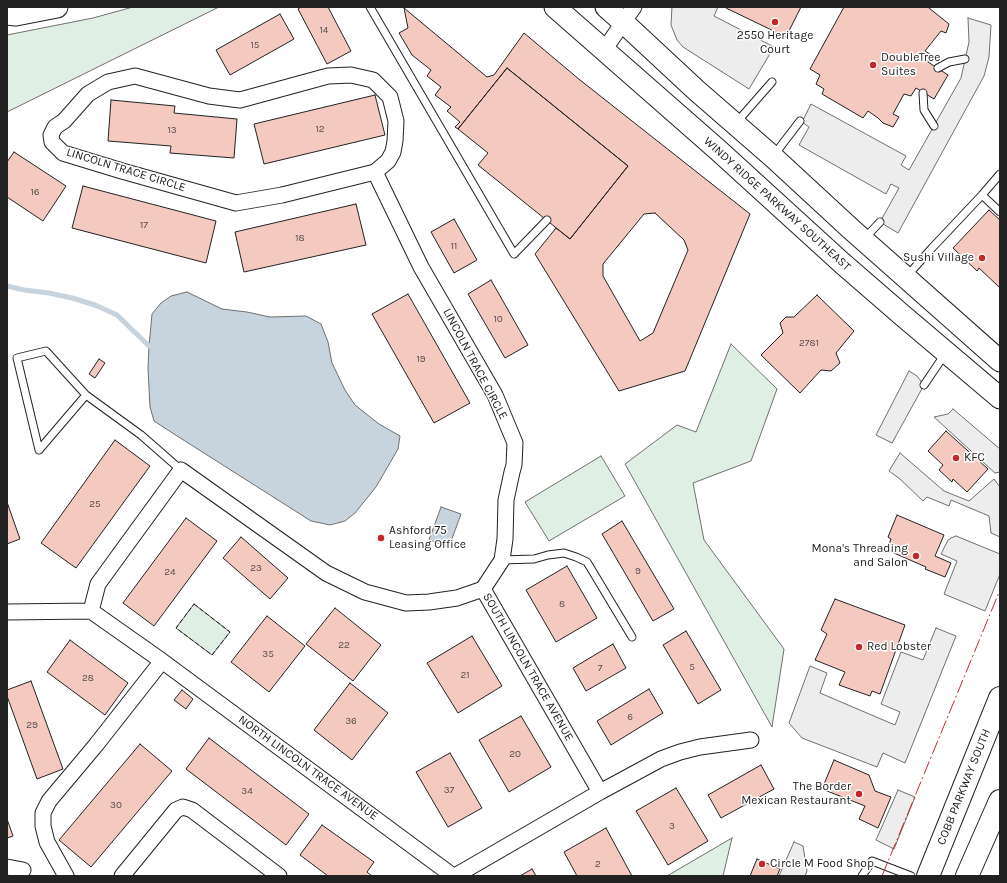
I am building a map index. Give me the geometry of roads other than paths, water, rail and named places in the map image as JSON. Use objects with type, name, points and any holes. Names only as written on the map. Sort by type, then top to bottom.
[{"type":"main road","points":[[7,14],[16,15],[57,7]]},
{"type":"main road","name":"WINDY RIDGE PARKWAY SOUTHEAST","points":[[555,7],[718,150],[842,263],[1000,398]]},
{"type":"main road","points":[[606,7],[629,15],[696,90],[773,157],[1000,361]]},
{"type":"main road","name":"COBB PARKWAY SOUTH","points":[[928,876],[1000,698]]},
{"type":"main road","points":[[967,876],[1000,801]]},
{"type":"street","points":[[604,50],[629,15]]},
{"type":"street","name":"LINCOLN TRACE CIRCLE","points":[[351,75],[373,80],[390,97],[396,121],[393,152],[388,161],[375,172],[282,195],[236,203],[63,153],[52,142],[52,135],[55,127],[64,121],[88,94],[108,82],[135,76],[209,96],[240,100],[328,76],[351,75]]},
{"type":"street","name":"LINCOLN TRACE CIRCLE","points":[[375,172],[421,267],[495,395],[515,443],[514,465],[506,500],[502,560],[484,589]]},
{"type":"street","points":[[7,612],[92,611],[98,584],[180,470]]},
{"type":"street","name":"SOUTH LINCOLN TRACE AVENUE","points":[[180,470],[326,573],[366,592],[406,603],[429,602],[457,598],[484,589],[600,792]]},
{"type":"street","name":"NORTH LINCOLN TRACE AVENUE","points":[[92,611],[454,876]]},
{"type":"street","points":[[66,876],[47,842],[43,826],[43,813],[49,801],[96,745],[162,661]]},
{"type":"street","points":[[454,876],[600,792],[661,759],[700,747],[751,740]]},
{"type":"street","points":[[122,876],[176,810],[183,807],[192,810],[279,876]]},
{"type":"street","points":[[7,867],[23,870]]},
{"type":"lane","points":[[370,7],[514,254],[547,220]]},
{"type":"lane","points":[[938,68],[949,62],[965,59]]},
{"type":"lane","points":[[735,124],[772,82]]},
{"type":"lane","points":[[923,93],[924,110],[934,126]]},
{"type":"lane","points":[[773,157],[800,121]]},
{"type":"lane","points":[[906,278],[1000,174]]},
{"type":"lane","points":[[982,195],[1000,212]]},
{"type":"lane","points":[[864,240],[880,222]]},
{"type":"lane","points":[[86,395],[39,450],[17,358],[46,351],[86,395],[141,435],[180,470]]},
{"type":"lane","points":[[924,384],[946,352]]},
{"type":"lane","points":[[502,560],[534,560],[548,555],[564,553],[576,556],[587,562],[632,637]]},
{"type":"lane","points":[[862,876],[872,861],[911,876]]},
{"type":"waterway","points":[[7,286],[49,293],[95,305],[117,315],[149,346]]},
{"type":"place","name":"2550 Heritage Court","points":[[775,22]]},
{"type":"place","name":"DoubleTree Suites","points":[[873,65]]},
{"type":"place","name":"Sushi Village","points":[[982,258]]},
{"type":"place","name":"KFC","points":[[956,458]]},
{"type":"place","name":"Ashford 75 Leasing Office","points":[[381,538]]},
{"type":"place","name":"Mona's Threading and Salon","points":[[916,556]]},
{"type":"place","name":"Red Lobster","points":[[859,647]]},
{"type":"place","name":"The Border Mexican Restaurant","points":[[859,794]]},
{"type":"place","name":"Circle M Food Shop","points":[[762,864]]}]
